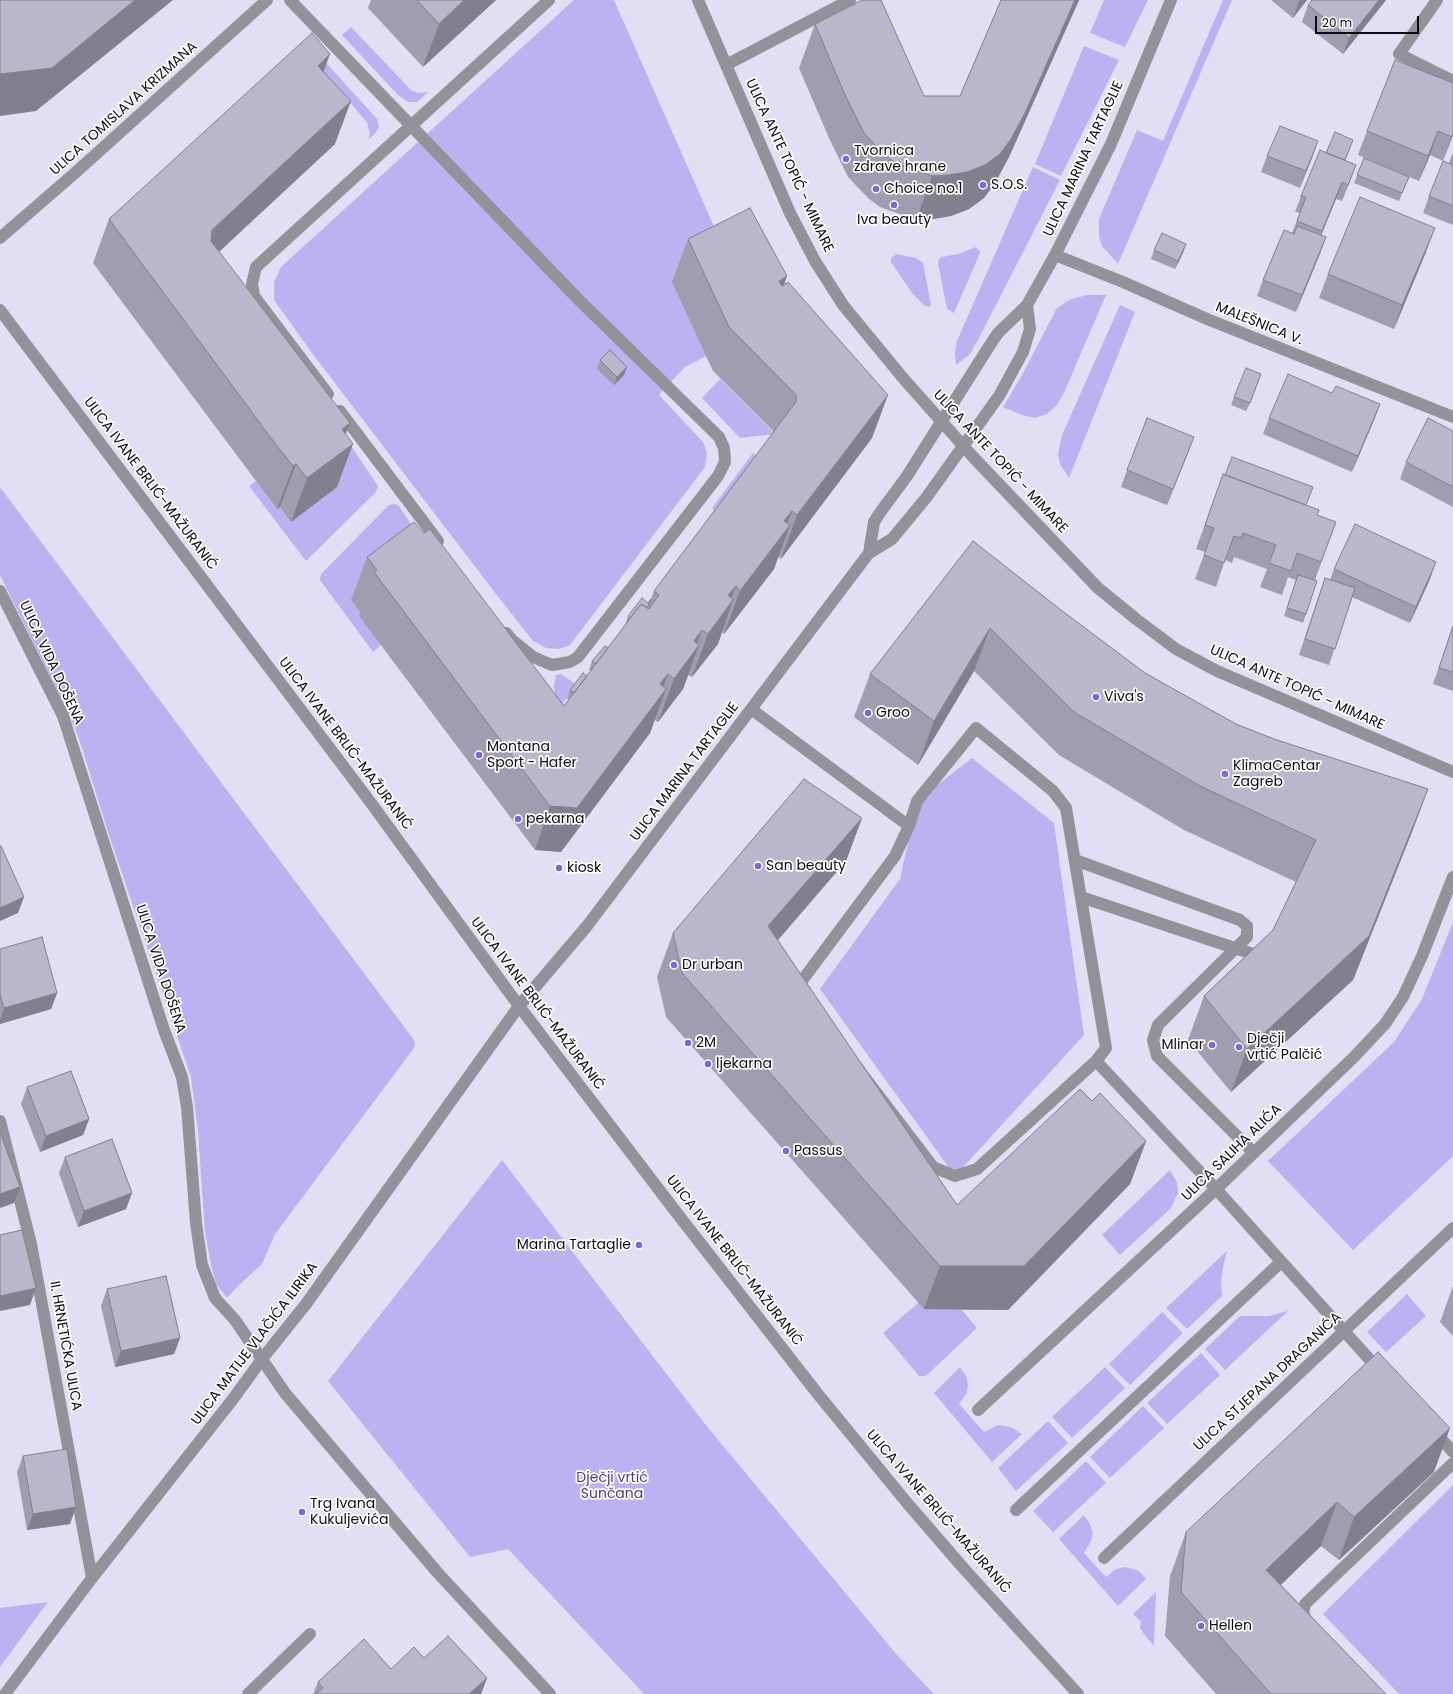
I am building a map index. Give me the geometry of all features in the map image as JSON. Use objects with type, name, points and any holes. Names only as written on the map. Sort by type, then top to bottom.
[{"type":"street","name":"ULICA TOMISLAVA KRIZMANA","points":[[0,238],[75,173],[267,0]]},
{"type":"street","points":[[290,0],[578,299],[719,437],[724,448],[725,462],[718,476],[578,657],[570,662],[552,665],[538,659],[512,640],[498,621]]},
{"type":"street","points":[[446,553],[254,296],[252,284],[256,268],[549,0]]},
{"type":"street","name":"ULICA ANTE TOPIĆ - MIMARE","points":[[698,0],[790,213],[814,261],[843,305],[903,378],[964,447],[1098,588],[1176,649],[1217,672],[1453,772]]},
{"type":"street","points":[[726,65],[850,0]]},
{"type":"street","name":"ULICA MARINA TARTAGLIE","points":[[869,553],[874,522],[907,476],[995,338],[1027,305],[1055,254],[1111,144],[1171,0]]},
{"type":"street","points":[[1437,0],[1399,54],[1453,81]]},
{"type":"street","name":"MALEŠNICA V.","points":[[1055,254],[1207,319],[1453,417]]},
{"type":"street","name":"ULICA MARINA TARTAGLIE","points":[[519,1006],[587,926],[869,553],[892,539],[926,498],[964,447],[999,396],[1023,352],[1030,329],[1027,305]]},
{"type":"street","name":"ULICA IVANE BRLIĆ-MAŽURANIĆ","points":[[0,310],[366,797],[519,1006],[631,1154],[822,1399],[966,1571],[1078,1694]]},
{"type":"street","name":"ULICA VIDA DOŠENA","points":[[0,591],[63,716],[164,1030],[182,1077],[187,1107],[196,1223],[202,1265],[215,1298],[235,1320],[262,1359]]},
{"type":"street","points":[[751,709],[910,826]]},
{"type":"street","points":[[976,728],[1053,791],[1066,808],[1106,1048],[1096,1061],[977,1169],[955,1176],[933,1167],[804,998],[802,982],[895,856],[910,826],[917,801],[976,728]]},
{"type":"street","points":[[1075,860],[1240,920],[1247,926],[1246,937],[1158,1025],[1153,1040],[1158,1056],[1254,1153]]},
{"type":"street","name":"ULICA SALIHA ALIĆA","points":[[978,1410],[1254,1153],[1354,1057],[1385,1024],[1403,997],[1419,963],[1453,877]]},
{"type":"street","points":[[1081,897],[1265,958]]},
{"type":"street","name":"ULICA MATIJE VLAČIĆA ILIRIKA","points":[[4,1694],[92,1578],[306,1304],[519,1006]]},
{"type":"street","points":[[1096,1061],[1216,1189],[1390,1382]]},
{"type":"street","name":"II. HRNETIĆKA ULICA","points":[[0,1121],[31,1244],[92,1578]]},
{"type":"street","name":"ULICA STJEPANA DRAGANIĆA","points":[[1104,1558],[1453,1228]]},
{"type":"street","points":[[1016,1510],[1281,1262]]},
{"type":"street","points":[[262,1359],[285,1393],[437,1572],[550,1694]]},
{"type":"street","points":[[1427,1423],[1453,1452]]},
{"type":"street","points":[[1312,1631],[1303,1613],[1305,1604],[1453,1463]]},
{"type":"street","points":[[248,1694],[310,1634]]},
{"type":"green space","points":[[574,0],[614,0],[727,256],[706,356],[685,367],[659,395],[703,442],[707,453],[705,467],[570,645],[559,649],[546,648],[533,641],[496,594],[312,353],[274,300],[274,282],[281,267]]},
{"type":"green space","points":[[1104,0],[1148,0],[1125,47],[1090,33]]},
{"type":"green space","points":[[1223,0],[1232,0],[1118,264],[1102,246],[1099,236],[1099,219],[1137,130],[1163,141]]},
{"type":"green space","points":[[351,27],[412,91],[418,93],[428,92],[417,102],[408,102],[398,95],[342,35]]},
{"type":"green space","points":[[1084,46],[1119,60],[1061,176],[1035,164]]},
{"type":"green space","points":[[319,55],[377,119],[379,127],[368,140],[370,135],[367,122],[313,61]]},
{"type":"green space","points":[[1033,167],[1060,180],[979,338],[970,354],[956,365],[955,352],[957,341]]},
{"type":"green space","points":[[976,247],[980,253],[954,313],[947,309],[938,263],[939,259]]},
{"type":"green space","points":[[897,254],[916,258],[923,263],[931,305],[930,307],[925,306],[912,293],[891,262],[891,258]]},
{"type":"green space","points":[[1087,295],[1106,295],[1063,395],[1056,406],[1047,414],[1035,418],[1022,415],[1003,407],[1021,377],[1057,308],[1071,299]]},
{"type":"green space","points":[[1120,305],[1135,312],[1069,478],[1060,464],[1058,454],[1062,435]]},
{"type":"green space","points":[[720,379],[775,434],[740,438],[702,398]]},
{"type":"green space","points":[[345,437],[378,486],[376,492],[306,561],[249,486],[256,481],[277,509],[323,453]]},
{"type":"green space","points":[[753,453],[767,464],[725,520],[712,508]]},
{"type":"green space","points":[[0,487],[415,1043],[414,1048],[275,1234],[262,1264],[227,1298],[216,1284],[205,1232],[198,1131],[191,1077],[107,829],[74,726],[0,575]]},
{"type":"green space","points":[[389,505],[398,505],[448,578],[352,600],[381,645],[373,652],[320,580],[321,574]]},
{"type":"green space","points":[[561,674],[577,685],[557,711],[558,737],[554,685],[556,675]]},
{"type":"green space","points":[[972,758],[1054,823],[1084,1035],[955,1176],[820,989],[900,879],[917,801]]},
{"type":"green space","points":[[1453,922],[1453,1156],[1353,1250],[1268,1161],[1394,1042],[1422,999]]},
{"type":"green space","name":"Dječji vrtić Sunčana","points":[[502,1160],[705,1424],[897,1655],[934,1694],[644,1694],[508,1549],[470,1557],[328,1381]]},
{"type":"green space","points":[[1170,1170],[1177,1183],[1178,1193],[1171,1208],[1120,1255],[1102,1235]]},
{"type":"green space","points":[[1227,1251],[1221,1284],[1222,1296],[1187,1329],[1166,1308]]},
{"type":"green space","points":[[1407,1294],[1426,1316],[1386,1352],[1367,1332]]},
{"type":"green space","points":[[918,1303],[961,1309],[977,1328],[927,1375],[924,1376],[919,1376],[883,1333]]},
{"type":"green space","points":[[1288,1311],[1225,1370],[1205,1349],[1240,1316],[1269,1316]]},
{"type":"green space","points":[[1162,1312],[1183,1333],[1130,1385],[1109,1364]]},
{"type":"green space","points":[[1201,1353],[1220,1375],[1167,1424],[1147,1403]]},
{"type":"green space","points":[[960,1367],[966,1376],[968,1384],[967,1393],[959,1404],[984,1432],[998,1425],[1011,1427],[1022,1434],[992,1462],[934,1393]]},
{"type":"green space","points":[[1105,1367],[1125,1388],[1072,1438],[1052,1417]]},
{"type":"green space","points":[[1143,1406],[1164,1428],[1110,1478],[1090,1457]]},
{"type":"green space","points":[[1048,1421],[1068,1443],[1016,1491],[998,1468]]},
{"type":"green space","points":[[1086,1461],[1106,1483],[1053,1532],[1033,1511]]},
{"type":"green space","points":[[1453,1485],[1453,1694],[1399,1694],[1323,1614]]},
{"type":"green space","points":[[1084,1515],[1090,1524],[1093,1533],[1091,1541],[1084,1553],[1106,1577],[1116,1569],[1125,1567],[1139,1571],[1146,1579],[1118,1606],[1059,1539]]},
{"type":"green space","points":[[1156,1592],[1154,1646],[1140,1629],[1141,1622],[1133,1614]]},
{"type":"green space","points":[[48,1602],[0,1667],[0,1608]]},
{"type":"building","points":[[0,0],[135,0],[52,68],[0,74]]},
{"type":"building","points":[[417,0],[464,0],[439,24]]},
{"type":"building","points":[[862,0],[881,0],[924,96],[960,96],[1001,0],[1075,0],[1025,113],[1011,139],[1000,154],[985,165],[967,172],[932,176],[896,163],[884,155],[864,133],[845,95],[815,24]]},
{"type":"building","points":[[1312,0],[1379,0],[1349,38],[1308,5]]},
{"type":"building","points":[[312,33],[330,54],[318,66],[351,101],[212,230],[211,241],[350,423],[342,429],[353,444],[307,478],[296,464],[293,466],[271,438],[109,219]]},
{"type":"building","points":[[1395,60],[1453,83],[1452,137],[1438,131],[1428,156],[1367,131]]},
{"type":"building","points":[[1280,126],[1318,141],[1306,171],[1267,156]]},
{"type":"building","points":[[1335,132],[1353,140],[1345,160],[1326,153]]},
{"type":"building","points":[[1320,150],[1356,165],[1348,185],[1342,182],[1322,231],[1297,221],[1306,197],[1301,196]]},
{"type":"building","points":[[1364,158],[1409,177],[1402,193],[1357,175]]},
{"type":"building","points":[[1443,161],[1453,165],[1453,206],[1429,196]]},
{"type":"building","points":[[1360,197],[1435,228],[1402,305],[1328,274]]},
{"type":"building","points":[[750,208],[787,276],[779,281],[782,286],[788,282],[888,395],[797,515],[792,511],[784,521],[790,525],[740,591],[736,586],[728,595],[733,600],[708,634],[702,630],[694,641],[699,645],[674,679],[668,674],[660,684],[666,689],[577,808],[550,806],[374,572],[377,570],[367,557],[414,522],[424,533],[430,529],[564,706],[641,604],[649,609],[659,595],[654,591],[796,402],[796,395],[729,327],[688,239]]},
{"type":"building","points":[[1297,226],[1326,237],[1302,295],[1263,280],[1284,230],[1294,234]]},
{"type":"building","points":[[1162,233],[1186,244],[1178,261],[1154,250]]},
{"type":"building","points":[[610,350],[627,367],[617,377],[600,360]]},
{"type":"building","points":[[1246,368],[1261,374],[1250,403],[1234,397]]},
{"type":"building","points":[[1288,374],[1332,393],[1336,386],[1380,404],[1358,456],[1269,418]]},
{"type":"building","points":[[1147,418],[1194,437],[1173,489],[1127,470]]},
{"type":"building","points":[[1428,418],[1453,431],[1453,487],[1406,462]]},
{"type":"building","points":[[1232,457],[1313,487],[1306,505],[1225,475]]},
{"type":"building","points":[[1223,474],[1319,510],[1317,515],[1336,522],[1321,562],[1297,553],[1291,571],[1269,563],[1276,545],[1243,533],[1241,538],[1234,536],[1224,563],[1204,555],[1214,528],[1205,525]]},
{"type":"building","points":[[1355,524],[1436,562],[1416,607],[1334,569]]},
{"type":"building","points":[[973,541],[1145,673],[1236,724],[1274,739],[1428,789],[1369,936],[1247,1049],[1204,996],[1273,930],[1316,840],[1200,786],[1074,712],[990,628],[934,721],[870,674]]},
{"type":"building","points":[[1298,575],[1317,581],[1306,614],[1287,608]]},
{"type":"building","points":[[1325,578],[1355,588],[1335,649],[1305,639]]},
{"type":"building","points":[[642,598],[648,603],[651,599],[647,608],[641,604],[630,618],[628,616]]},
{"type":"building","points":[[1453,626],[1453,672],[1439,668]]},
{"type":"building","points":[[605,646],[608,648],[596,664],[592,661]]},
{"type":"building","points":[[583,673],[587,676],[574,693],[570,690]]},
{"type":"building","points":[[804,779],[862,818],[768,926],[957,1205],[1080,1089],[1092,1101],[1100,1093],[1146,1141],[1024,1266],[940,1266],[682,973],[673,933]]},
{"type":"building","points":[[0,846],[24,897],[0,908]]},
{"type":"building","points":[[42,937],[57,993],[4,1008],[0,994],[0,949]]},
{"type":"building","points":[[71,1071],[89,1119],[46,1136],[27,1087]]},
{"type":"building","points":[[0,1132],[20,1187],[0,1194]]},
{"type":"building","points":[[112,1139],[132,1193],[84,1211],[65,1157]]},
{"type":"building","points":[[22,1230],[36,1288],[0,1296],[0,1235]]},
{"type":"building","points":[[166,1276],[180,1338],[121,1351],[107,1289]]},
{"type":"building","points":[[1378,1352],[1450,1428],[1354,1517],[1337,1502],[1266,1570],[1386,1694],[1271,1694],[1181,1592],[1186,1532]]},
{"type":"building","points":[[67,1449],[76,1507],[33,1514],[23,1456]]},
{"type":"building","points":[[448,1636],[487,1678],[469,1694],[316,1694],[323,1688],[318,1682],[364,1639],[391,1669],[414,1647],[424,1658]]},
{"type":"place","name":"Tvornica zdrave hrane","points":[[846,159]]},
{"type":"place","name":"S.O.S.","points":[[983,185]]},
{"type":"place","name":"Choice no.1","points":[[876,189]]},
{"type":"place","name":"Iva beauty","points":[[894,205]]},
{"type":"place","name":"Viva's","points":[[1096,697]]},
{"type":"place","name":"Groo","points":[[868,713]]},
{"type":"place","name":"Montana Sport - Hafer","points":[[479,755]]},
{"type":"place","name":"KlimaCentar Zagreb","points":[[1225,774]]},
{"type":"place","name":"pekarna","points":[[518,819]]},
{"type":"place","name":"San beauty","points":[[758,866]]},
{"type":"place","name":"kiosk","points":[[559,868]]},
{"type":"place","name":"Dr urban","points":[[674,965]]},
{"type":"place","name":"2M","points":[[688,1043]]},
{"type":"place","name":"Mlinar","points":[[1212,1045]]},
{"type":"place","name":"Dječji vrtić Palčić","points":[[1239,1047]]},
{"type":"place","name":"ljekarna","points":[[708,1064]]},
{"type":"place","name":"Passus","points":[[786,1151]]},
{"type":"place","name":"Marina Tartaglie","points":[[639,1245]]},
{"type":"place","name":"Trg Ivana Kukuljevića","points":[[302,1512]]},
{"type":"place","name":"Hellen","points":[[1201,1626]]}]
